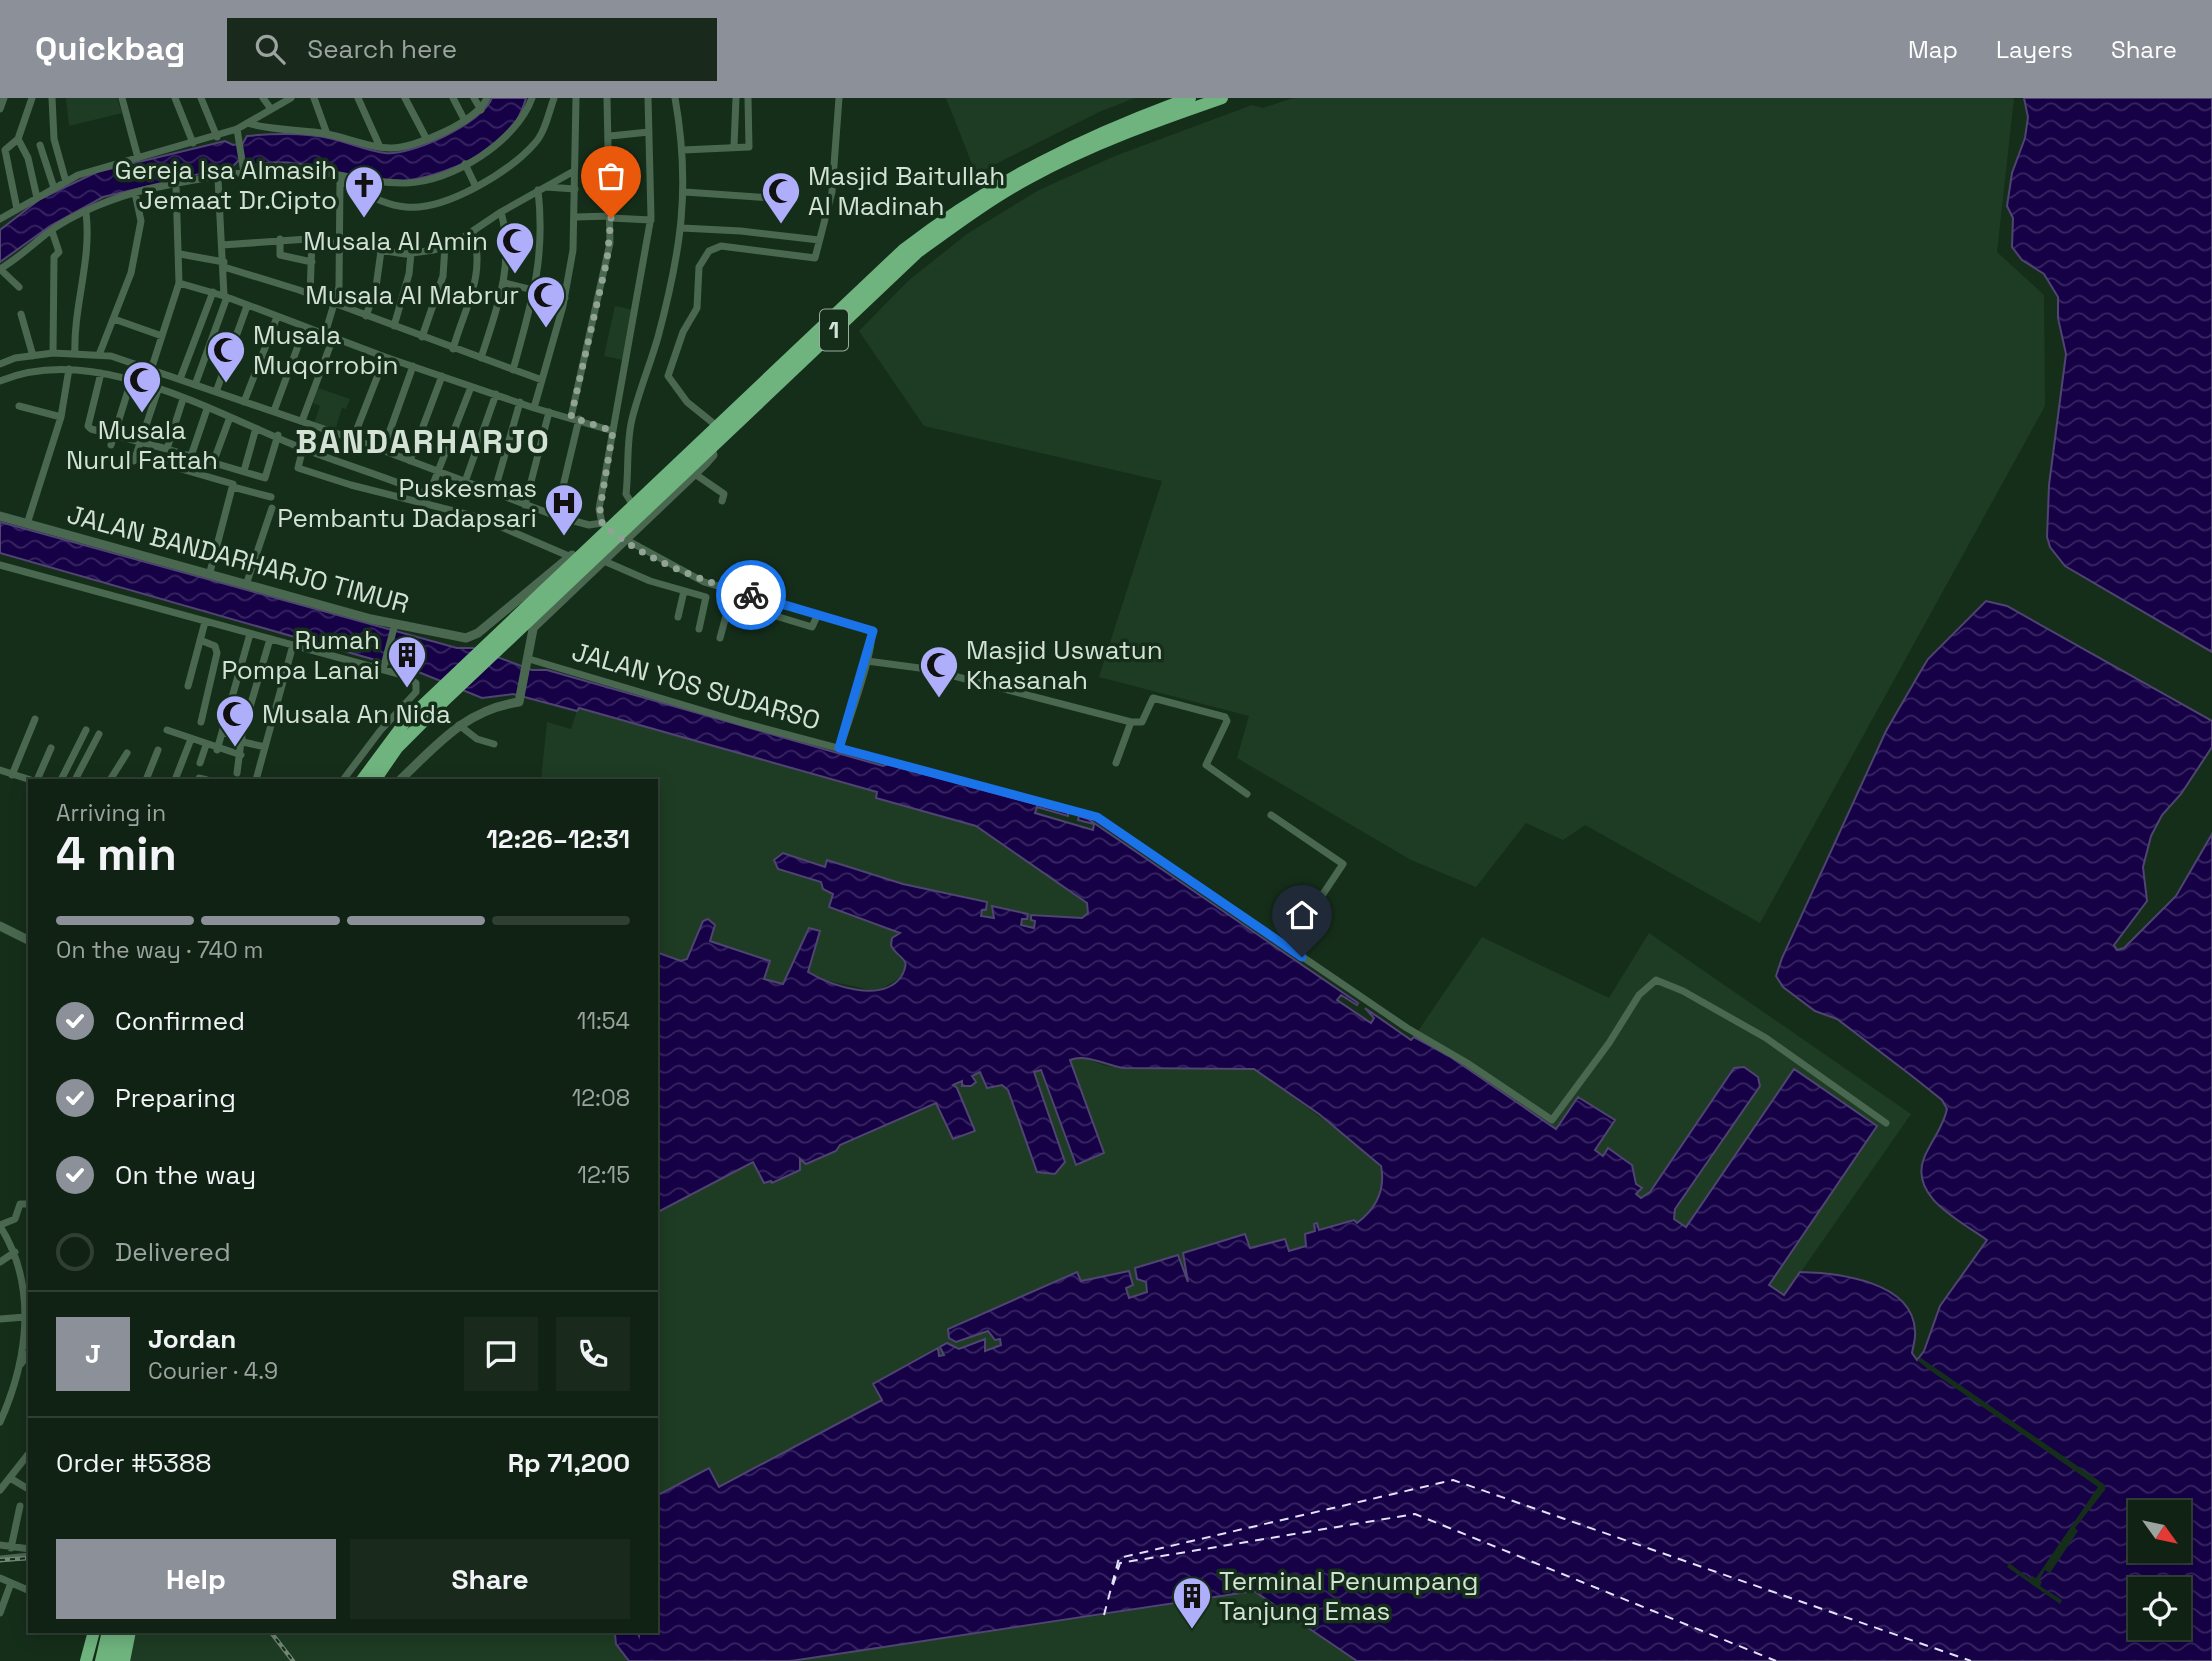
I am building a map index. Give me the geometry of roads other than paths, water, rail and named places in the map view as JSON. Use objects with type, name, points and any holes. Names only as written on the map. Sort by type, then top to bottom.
[{"type":"highway","name":"1","points":[[709,444],[719,428],[881,271],[939,222],[1012,176],[1072,145],[1190,98]]},
{"type":"highway","name":"1","points":[[531,617],[539,590],[613,531],[888,278],[973,212],[1082,151],[1222,98]]},
{"type":"highway","name":"1","points":[[376,779],[397,748],[439,699],[531,617],[613,531]]},
{"type":"highway","name":"1","points":[[363,779],[405,722],[439,699]]},
{"type":"highway","points":[[86,1661],[93,1633]]},
{"type":"highway","points":[[92,1661],[99,1633]]},
{"type":"highway","points":[[101,1661],[108,1633]]},
{"type":"highway","points":[[113,1661],[120,1633]]},
{"type":"highway","points":[[121,1661],[128,1633]]},
{"type":"street","points":[[0,109],[4,98]]},
{"type":"street","points":[[17,209],[2,150],[18,139],[32,98]]},
{"type":"street","points":[[52,98],[54,139],[66,182]]},
{"type":"street","points":[[122,98],[138,158]]},
{"type":"street","points":[[175,98],[193,143]]},
{"type":"street","points":[[201,98],[217,137]]},
{"type":"street","points":[[263,98],[271,109]]},
{"type":"street","points":[[0,219],[78,175],[237,130],[291,98]]},
{"type":"street","points":[[314,98],[327,134]]},
{"type":"street","points":[[358,98],[380,147]]},
{"type":"street","points":[[405,98],[426,138]]},
{"type":"street","points":[[453,98],[464,121]]},
{"type":"street","points":[[474,98],[481,110]]},
{"type":"street","points":[[247,124],[327,134],[380,147],[404,147],[464,121],[481,110],[487,98]]},
{"type":"street","points":[[19,287],[0,269],[52,231],[86,213],[135,193],[243,173],[297,170],[340,178],[408,183],[484,155],[501,142],[526,112],[532,98]]},
{"type":"street","points":[[340,178],[386,203],[408,207],[432,205],[476,187],[533,145],[554,98]]},
{"type":"street","points":[[534,408],[565,299],[576,217],[576,98]]},
{"type":"street","points":[[556,516],[607,260],[611,217],[607,98]]},
{"type":"street","points":[[613,531],[600,509],[651,220],[648,98]]},
{"type":"street","points":[[631,502],[626,494],[632,421],[658,337],[682,228],[685,192],[676,98]]},
{"type":"street","points":[[734,146],[736,98]]},
{"type":"street","points":[[683,150],[749,147],[748,98]]},
{"type":"street","points":[[719,428],[687,402],[668,376],[683,331],[697,308],[699,267],[703,256],[720,246],[814,258],[826,224],[832,192],[839,98]]},
{"type":"street","points":[[237,130],[243,173]]},
{"type":"street","points":[[610,136],[649,132]]},
{"type":"street","points":[[18,139],[28,158],[37,198]]},
{"type":"street","points":[[40,145],[54,188]]},
{"type":"street","points":[[465,164],[476,187]]},
{"type":"street","points":[[222,245],[280,239],[312,240],[411,253],[445,246],[473,232],[551,181],[574,171]]},
{"type":"street","points":[[195,385],[225,296],[218,178]]},
{"type":"street","points":[[302,421],[329,336],[335,305],[342,245],[340,178]]},
{"type":"street","points":[[151,370],[179,283],[176,185]]},
{"type":"street","points":[[542,189],[575,189]]},
{"type":"street","points":[[513,370],[536,290],[542,189]]},
{"type":"street","points":[[685,192],[786,199]]},
{"type":"street","points":[[99,355],[131,274],[141,221],[135,193]]},
{"type":"street","points":[[481,358],[505,282],[506,232],[501,212]]},
{"type":"street","points":[[75,354],[74,326],[84,271],[86,213]]},
{"type":"street","points":[[576,217],[651,220]]},
{"type":"street","points":[[682,228],[741,231],[819,240]]},
{"type":"street","points":[[52,231],[59,251],[54,257],[53,353]]},
{"type":"street","points":[[453,349],[478,272],[480,255],[473,232]]},
{"type":"street","points":[[280,239],[280,256],[312,262]]},
{"type":"street","points":[[310,294],[312,240]]},
{"type":"street","points":[[422,337],[443,276],[445,246]]},
{"type":"street","points":[[366,316],[376,287],[380,251]]},
{"type":"street","points":[[394,326],[409,274],[411,253]]},
{"type":"street","points":[[180,254],[224,264],[542,380]]},
{"type":"street","points":[[505,282],[565,299]]},
{"type":"street","points":[[179,283],[225,296],[471,387],[613,431]]},
{"type":"street","points":[[180,380],[213,292]]},
{"type":"street","points":[[216,392],[247,306]]},
{"type":"street","points":[[21,314],[33,356]]},
{"type":"street","points":[[244,402],[277,317]]},
{"type":"street","points":[[114,319],[162,336]]},
{"type":"street","points":[[274,411],[305,327]]},
{"type":"street","points":[[0,364],[15,358],[53,353],[99,355],[151,370],[353,439],[556,516],[613,531],[695,577],[817,616],[871,630],[873,634],[867,661],[839,748]]},
{"type":"street","points":[[353,439],[385,357]]},
{"type":"street","points":[[15,358],[18,375]]},
{"type":"street","points":[[383,450],[413,366]]},
{"type":"street","points":[[27,524],[61,417],[69,369]]},
{"type":"street","points":[[0,381],[18,375],[69,369],[101,373],[183,399],[429,495]]},
{"type":"street","points":[[101,373],[88,426],[91,429],[265,478],[278,435]]},
{"type":"street","points":[[410,461],[442,376]]},
{"type":"street","points":[[111,445],[131,381]]},
{"type":"street","points":[[426,504],[471,387]]},
{"type":"street","points":[[134,461],[158,390]]},
{"type":"street","points":[[465,482],[496,394]]},
{"type":"street","points":[[167,449],[183,399]]},
{"type":"street","points":[[494,494],[520,402]]},
{"type":"street","points":[[19,406],[61,417]]},
{"type":"street","points":[[191,456],[207,409]]},
{"type":"street","points":[[525,505],[549,412]]},
{"type":"street","points":[[213,463],[230,417]]},
{"type":"street","points":[[244,471],[256,428]]},
{"type":"street","points":[[401,779],[459,725],[483,710],[519,702],[528,664],[531,617],[604,561],[613,531],[631,502],[697,439],[709,444],[713,455],[695,474],[613,531],[571,557],[539,590]]},
{"type":"street","points":[[303,448],[298,468],[478,517],[571,557]]},
{"type":"street","points":[[157,462],[271,497]]},
{"type":"street","points":[[695,474],[724,494],[722,501]]},
{"type":"street","points":[[210,572],[233,487]]},
{"type":"street","points":[[247,582],[272,508]]},
{"type":"street","name":"JALAN BANDARHARJO TIMUR","points":[[0,516],[247,582],[395,626],[466,638],[473,636],[539,590]]},
{"type":"street","points":[[604,561],[650,581],[706,597],[699,629]]},
{"type":"street","points":[[0,565],[250,634],[383,666],[412,679],[416,683],[416,692],[380,731],[344,779]]},
{"type":"street","points":[[720,638],[733,590]]},
{"type":"street","points":[[678,617],[684,591]]},
{"type":"street","points":[[729,602],[812,627],[817,616]]},
{"type":"street","points":[[188,686],[205,622]]},
{"type":"street","points":[[383,666],[395,626]]},
{"type":"street","points":[[217,750],[250,634]]},
{"type":"street","points":[[237,773],[242,740],[270,639]]},
{"type":"street","points":[[200,640],[215,646],[217,653],[201,722]]},
{"type":"street","points":[[256,779],[293,645]]},
{"type":"street","points":[[867,661],[927,669],[1131,722],[1142,722],[1153,698],[1225,717],[1227,721],[1206,765],[1247,794]]},
{"type":"street","name":"JALAN YOS SUDARSO","points":[[528,664],[1097,817],[1407,1028],[1554,1120],[1639,995],[1656,980],[1691,995],[1766,1038],[1885,1123]]},
{"type":"street","points":[[12,775],[36,719]]},
{"type":"street","points":[[1116,763],[1131,722]]},
{"type":"street","points":[[459,725],[477,738],[494,744]]},
{"type":"street","points":[[62,779],[86,730]]},
{"type":"street","points":[[167,730],[217,750],[241,755]]},
{"type":"street","points":[[223,732],[265,747]]},
{"type":"street","points":[[76,779],[99,734]]},
{"type":"street","points":[[175,779],[191,739]]},
{"type":"street","points":[[200,763],[206,745]]},
{"type":"street","points":[[37,779],[51,748]]},
{"type":"street","points":[[146,779],[158,750]]},
{"type":"street","points":[[111,779],[127,753]]},
{"type":"street","points":[[0,770],[28,779]]},
{"type":"street","points":[[1271,815],[1343,864],[1287,948]]},
{"type":"street","points":[[0,926],[28,940]]},
{"type":"street","points":[[21,1364],[25,1317],[23,1288],[15,1252],[0,1226],[15,1219],[20,1204],[28,1204]]},
{"type":"street","points":[[1,1262],[15,1252]]},
{"type":"street","points":[[0,1319],[25,1317]]},
{"type":"street","points":[[0,1422],[21,1364],[28,1354]]},
{"type":"street","points":[[0,1490],[28,1455]]},
{"type":"street","points":[[10,1478],[28,1489]]},
{"type":"street","points":[[11,1548],[20,1506]]},
{"type":"street","points":[[0,1545],[28,1549]]},
{"type":"street","points":[[0,1559],[28,1556]]},
{"type":"street","points":[[0,1578],[28,1590]]},
{"type":"street","points":[[0,1613],[11,1583]]},
{"type":"water","points":[[492,98],[526,98],[515,123],[503,139],[472,159],[443,172],[412,180],[382,181],[303,164],[254,165],[247,161],[238,161],[233,166],[103,197],[50,226],[0,262],[0,230],[40,199],[97,172],[225,141],[233,145],[243,143],[247,136],[269,134],[312,135],[379,152],[397,153],[428,144],[461,127],[486,108]]},
{"type":"water","points":[[2024,98],[2212,98],[2212,652],[2065,566],[2050,547],[2047,537],[2049,485],[2066,354],[2058,318],[2058,297],[2044,274],[2022,260],[2012,247],[2013,218],[2007,206],[2012,173],[2025,138],[2028,117]]},
{"type":"water","points":[[0,522],[457,648],[473,648],[532,670],[547,670],[883,766],[888,764],[1068,813],[1068,816],[1037,807],[1035,813],[1093,830],[1094,824],[1078,820],[1079,816],[1088,819],[1358,1003],[1357,1005],[1341,995],[1337,1000],[1371,1023],[1374,1018],[1365,1008],[1411,1040],[1414,1037],[1449,1056],[1556,1129],[1578,1097],[1615,1120],[1595,1150],[1603,1156],[1608,1148],[1632,1165],[1636,1184],[1642,1188],[1636,1194],[1641,1198],[1650,1192],[1734,1068],[1744,1067],[1758,1077],[1760,1086],[1675,1209],[1674,1219],[1686,1227],[1794,1069],[1877,1126],[1769,1285],[1784,1295],[1800,1272],[1853,1278],[1888,1291],[1902,1301],[1911,1314],[1915,1334],[1912,1353],[1917,1360],[1924,1351],[1940,1306],[1987,1240],[1940,1206],[1924,1185],[1921,1172],[1924,1158],[1947,1109],[1942,1100],[1912,1076],[1837,1019],[1815,1011],[1783,987],[1776,976],[1886,731],[1928,659],[1986,601],[2007,606],[2212,721],[2212,747],[2181,794],[2162,815],[2151,836],[2143,867],[2147,901],[2114,945],[2117,950],[2124,948],[2176,896],[2212,834],[2212,1661],[1357,1661],[1254,1591],[791,1661],[629,1661],[616,1644],[615,1634],[638,1633],[639,1636],[640,1633],[658,1633],[658,1495],[709,1468],[719,1487],[882,1400],[873,1384],[938,1348],[939,1356],[944,1355],[940,1347],[947,1343],[959,1349],[985,1339],[985,1351],[1001,1345],[1000,1339],[995,1340],[988,1331],[956,1342],[949,1338],[948,1329],[1077,1272],[1081,1281],[1129,1271],[1133,1285],[1126,1288],[1129,1298],[1147,1292],[1146,1282],[1137,1279],[1135,1268],[1178,1255],[1188,1282],[1183,1253],[1245,1234],[1250,1248],[1285,1239],[1289,1251],[1306,1246],[1305,1234],[1315,1231],[1314,1224],[1317,1223],[1319,1230],[1354,1220],[1357,1223],[1369,1212],[1380,1192],[1381,1166],[1319,1114],[1254,1069],[1124,1068],[1076,1058],[1070,1060],[1104,1153],[1076,1165],[1041,1070],[1034,1072],[1065,1162],[1055,1174],[1037,1172],[1008,1090],[1002,1085],[987,1088],[980,1072],[972,1076],[976,1082],[971,1086],[962,1086],[962,1081],[953,1085],[957,1088],[975,1131],[953,1139],[936,1103],[840,1145],[836,1151],[806,1164],[800,1159],[800,1170],[772,1183],[764,1183],[753,1162],[658,1212],[658,953],[681,961],[687,959],[703,921],[708,919],[715,925],[710,941],[770,961],[764,979],[783,984],[809,928],[820,931],[808,972],[829,982],[869,991],[892,985],[904,970],[905,962],[891,945],[892,938],[900,933],[829,907],[833,894],[823,889],[821,882],[778,869],[774,860],[783,853],[825,867],[827,860],[903,884],[987,902],[986,910],[982,910],[981,916],[994,918],[992,906],[1028,914],[1027,919],[1022,919],[1021,925],[1034,928],[1035,921],[1031,920],[1031,915],[1082,918],[1088,913],[1087,903],[976,826],[876,798],[877,792],[579,708],[577,711],[513,694],[482,698],[421,673],[0,553]]},
{"type":"railway","points":[[0,1560],[28,1558]]},
{"type":"railway","points":[[272,1633],[293,1661]]},
{"type":"place","name":"Gereja Isa Almasih Jemaat Dr.Cipto","points":[[364,219]]},
{"type":"place","name":"Masjid Baitullah Al Madinah","points":[[781,225]]},
{"type":"place","name":"Musala Al Amin","points":[[515,275]]},
{"type":"place","name":"Musala Al Mabrur","points":[[546,329]]},
{"type":"place","name":"Musala Muqorrobin","points":[[226,384]]},
{"type":"place","name":"Musala Nurul Fattah","points":[[142,414]]},
{"type":"place","name":"Puskesmas Pembantu Dadapsari","points":[[564,537]]},
{"type":"place","name":"Rumah Pompa Lanai","points":[[407,689]]},
{"type":"place","name":"Masjid Uswatun Khasanah","points":[[939,699]]},
{"type":"place","name":"Musala An Nida","points":[[235,748]]},
{"type":"place","name":"Terminal Penumpang Tanjung Emas","points":[[1192,1630]]},
{"type":"district","name":"BANDARHARJO","points":[[423,441]]}]
